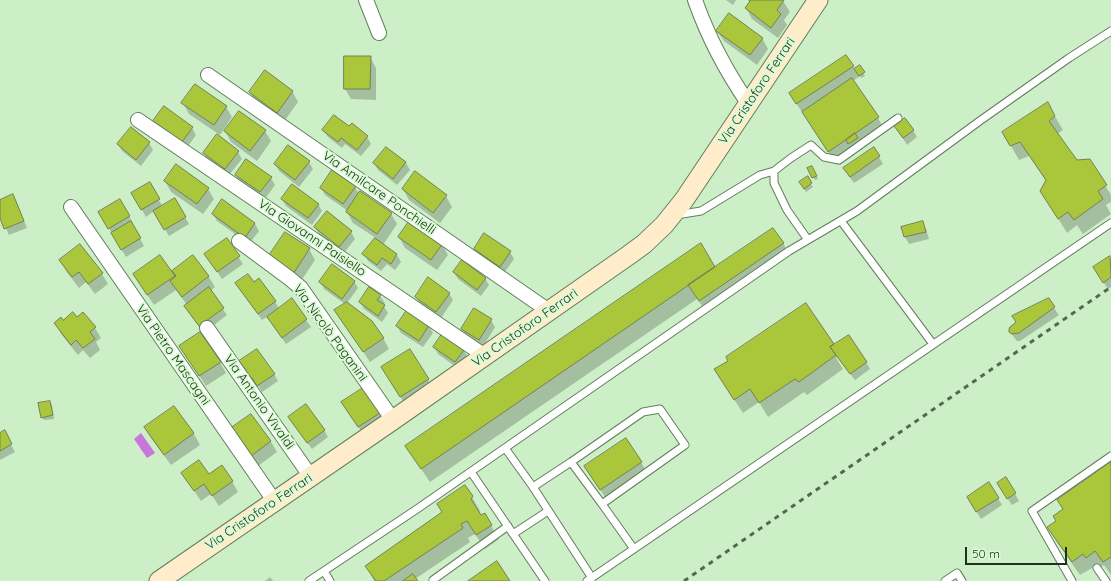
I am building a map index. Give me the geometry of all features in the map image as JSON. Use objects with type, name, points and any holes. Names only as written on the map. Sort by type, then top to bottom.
[{"type":"main road","name":"Via Cristoforo Ferrari","points":[[159,581],[485,356],[640,246],[660,229],[684,200],[818,0]]},
{"type":"street","points":[[366,0],[379,33]]},
{"type":"street","points":[[695,0],[716,49],[730,76],[748,103]]},
{"type":"street","name":"Via Amilcare Ponchielli","points":[[208,75],[549,311]]},
{"type":"street","name":"Via Giovanni Paisiello","points":[[138,120],[485,356]]},
{"type":"street","name":"Via Pietro Mascagni","points":[[71,207],[275,502]]},
{"type":"street","name":"Via Nicolò Paganini","points":[[238,241],[301,288],[393,420]]},
{"type":"street","name":"Via Antonio Vivaldi","points":[[207,328],[311,477]]},
{"type":"lane","points":[[309,581],[471,472],[790,251],[856,211],[981,120],[1111,31]]},
{"type":"lane","points":[[672,216],[701,211],[760,175],[774,171],[811,145],[824,157],[839,160],[898,118]]},
{"type":"lane","points":[[774,171],[774,183],[787,210],[808,240]]},
{"type":"lane","points":[[840,221],[933,344]]},
{"type":"lane","points":[[505,448],[533,487],[590,579],[1111,223]]},
{"type":"lane","points":[[533,487],[643,412],[660,409],[685,445],[602,504]]},
{"type":"lane","points":[[1072,581],[1032,511],[1111,456]]},
{"type":"lane","points":[[571,462],[634,549]]},
{"type":"lane","points":[[471,472],[545,581]]},
{"type":"lane","points":[[513,534],[548,511]]},
{"type":"lane","points":[[433,580],[508,526]]},
{"type":"lane","points":[[1097,568],[1106,581]]},
{"type":"lane","points":[[324,571],[330,581]]},
{"type":"lane","points":[[945,581],[957,573],[962,581]]},
{"type":"shaded area","points":[[141,433],[155,453],[147,458],[134,439]]},
{"type":"building","points":[[749,0],[784,0],[777,10],[781,14],[771,28],[745,8],[750,1]]},
{"type":"building","points":[[729,13],[763,38],[750,55],[716,31]]},
{"type":"building","points":[[846,55],[854,66],[796,104],[789,93]]},
{"type":"building","points":[[344,56],[371,56],[370,89],[344,89]]},
{"type":"building","points":[[860,65],[865,72],[859,76],[854,69]]},
{"type":"building","points":[[265,70],[293,91],[277,113],[249,92]]},
{"type":"building","points":[[852,78],[879,117],[828,152],[802,112]]},
{"type":"building","points":[[195,84],[227,106],[214,125],[181,103]]},
{"type":"building","points":[[1048,102],[1055,116],[1049,121],[1077,160],[1090,159],[1107,185],[1098,191],[1103,199],[1074,220],[1068,212],[1058,219],[1040,191],[1046,180],[1020,142],[1010,146],[1002,132]]},
{"type":"building","points":[[164,106],[193,127],[182,142],[153,121]]},
{"type":"building","points":[[239,111],[266,130],[250,151],[224,131]]},
{"type":"building","points":[[334,115],[349,126],[352,123],[368,136],[357,150],[341,138],[338,142],[322,130]]},
{"type":"building","points":[[905,118],[914,130],[903,138],[894,126]]},
{"type":"building","points":[[131,127],[150,142],[136,160],[117,144]]},
{"type":"building","points":[[855,133],[858,138],[848,144],[846,140]]},
{"type":"building","points":[[217,134],[239,151],[225,169],[203,153]]},
{"type":"building","points":[[288,145],[310,161],[295,180],[274,164]]},
{"type":"building","points":[[386,147],[406,162],[393,179],[373,163]]},
{"type":"building","points":[[874,147],[880,156],[850,177],[843,168]]},
{"type":"building","points":[[246,159],[272,177],[260,192],[235,175]]},
{"type":"building","points":[[176,164],[209,188],[197,204],[164,181]]},
{"type":"building","points":[[812,166],[817,176],[812,178],[807,168]]},
{"type":"building","points":[[332,170],[356,186],[343,204],[320,188]]},
{"type":"building","points":[[415,171],[447,195],[433,213],[402,189]]},
{"type":"building","points":[[808,176],[812,183],[804,189],[799,182]]},
{"type":"building","points":[[150,182],[160,199],[141,210],[131,193]]},
{"type":"building","points":[[292,184],[319,204],[308,218],[281,199]]},
{"type":"building","points":[[360,191],[392,213],[377,234],[346,212]]},
{"type":"building","points":[[13,194],[24,221],[4,229],[0,218],[0,200]]},
{"type":"building","points":[[175,198],[186,217],[164,230],[153,211]]},
{"type":"building","points":[[120,199],[130,216],[108,229],[98,212]]},
{"type":"building","points":[[222,199],[255,223],[245,238],[212,214]]},
{"type":"building","points":[[327,211],[352,231],[339,247],[314,227]]},
{"type":"building","points":[[410,220],[443,243],[431,260],[398,237]]},
{"type":"building","points":[[131,221],[141,238],[121,250],[111,233]]},
{"type":"building","points":[[923,221],[926,232],[904,237],[901,227]]},
{"type":"building","points":[[773,228],[784,243],[699,301],[688,285]]},
{"type":"building","points":[[285,232],[310,248],[293,274],[268,257]]},
{"type":"building","points":[[484,233],[511,251],[500,267],[474,249]]},
{"type":"building","points":[[227,238],[240,256],[217,272],[204,254]]},
{"type":"building","points":[[375,238],[397,254],[391,264],[382,258],[377,265],[362,254]]},
{"type":"building","points":[[701,243],[715,267],[421,469],[405,446]]},
{"type":"building","points":[[80,244],[103,273],[88,284],[79,272],[72,277],[59,260]]},
{"type":"building","points":[[160,255],[175,276],[147,295],[133,274]]},
{"type":"building","points":[[193,255],[209,276],[182,297],[170,281],[176,276],[172,271]]},
{"type":"building","points":[[1110,256],[1111,277],[1103,283],[1093,267]]},
{"type":"building","points":[[462,260],[486,278],[477,290],[453,272]]},
{"type":"building","points":[[332,264],[355,281],[342,299],[319,282]]},
{"type":"building","points":[[248,274],[254,282],[259,278],[276,301],[258,314],[235,283]]},
{"type":"building","points":[[428,277],[450,293],[436,312],[415,297]]},
{"type":"building","points":[[209,287],[224,308],[199,326],[184,306]]},
{"type":"building","points":[[369,287],[381,295],[377,300],[385,305],[378,316],[359,302]]},
{"type":"building","points":[[292,298],[307,319],[282,338],[267,317]]},
{"type":"building","points":[[1049,298],[1055,307],[1019,333],[1012,334],[1009,332],[1010,327],[1016,322],[1012,316]]},
{"type":"building","points":[[347,302],[372,321],[384,338],[363,352],[334,310]]},
{"type":"building","points":[[806,303],[834,344],[830,347],[836,355],[799,382],[795,379],[759,403],[750,389],[734,400],[714,369],[728,361],[726,357]]},
{"type":"building","points":[[474,308],[492,319],[479,340],[461,329]]},
{"type":"building","points":[[407,310],[429,325],[419,341],[396,326]]},
{"type":"building","points":[[73,312],[77,317],[83,312],[96,327],[90,332],[95,339],[83,348],[76,340],[71,345],[54,323],[61,317],[63,320]]},
{"type":"building","points":[[200,332],[221,362],[199,376],[179,346]]},
{"type":"building","points":[[442,334],[464,350],[455,362],[433,347]]},
{"type":"building","points":[[849,335],[867,362],[850,374],[830,347]]},
{"type":"building","points":[[257,349],[275,374],[257,386],[252,378],[246,382],[241,373],[246,370],[239,361]]},
{"type":"building","points":[[410,349],[429,379],[400,397],[381,367]]},
{"type":"building","points":[[363,388],[380,413],[358,427],[341,402]]},
{"type":"building","points":[[50,401],[53,415],[41,418],[38,403]]},
{"type":"building","points":[[306,404],[325,430],[307,443],[288,417]]},
{"type":"building","points":[[174,406],[194,433],[164,455],[144,427]]},
{"type":"building","points":[[251,414],[271,441],[251,456],[231,428]]},
{"type":"building","points":[[5,430],[12,444],[0,451],[0,433]]},
{"type":"building","points":[[626,438],[642,462],[600,490],[584,466]]},
{"type":"building","points":[[199,460],[209,474],[222,465],[233,481],[212,496],[204,484],[194,491],[181,473]]},
{"type":"building","points":[[1111,462],[1111,557],[1103,562],[1095,551],[1086,558],[1083,554],[1072,562],[1047,527],[1056,521],[1053,516],[1063,509],[1057,500]]},
{"type":"building","points":[[1006,477],[1016,493],[1007,499],[997,483]]},
{"type":"building","points":[[989,482],[999,498],[976,512],[967,497]]},
{"type":"building","points":[[465,485],[473,496],[471,499],[481,515],[485,513],[492,525],[476,535],[467,521],[461,524],[463,528],[384,581],[376,581],[365,566],[442,512],[437,504]]},
{"type":"building","points":[[497,561],[510,581],[468,581]]},
{"type":"building","points":[[413,574],[418,581],[403,581]]},
{"type":"railway","points":[[684,581],[1111,287]]}]
